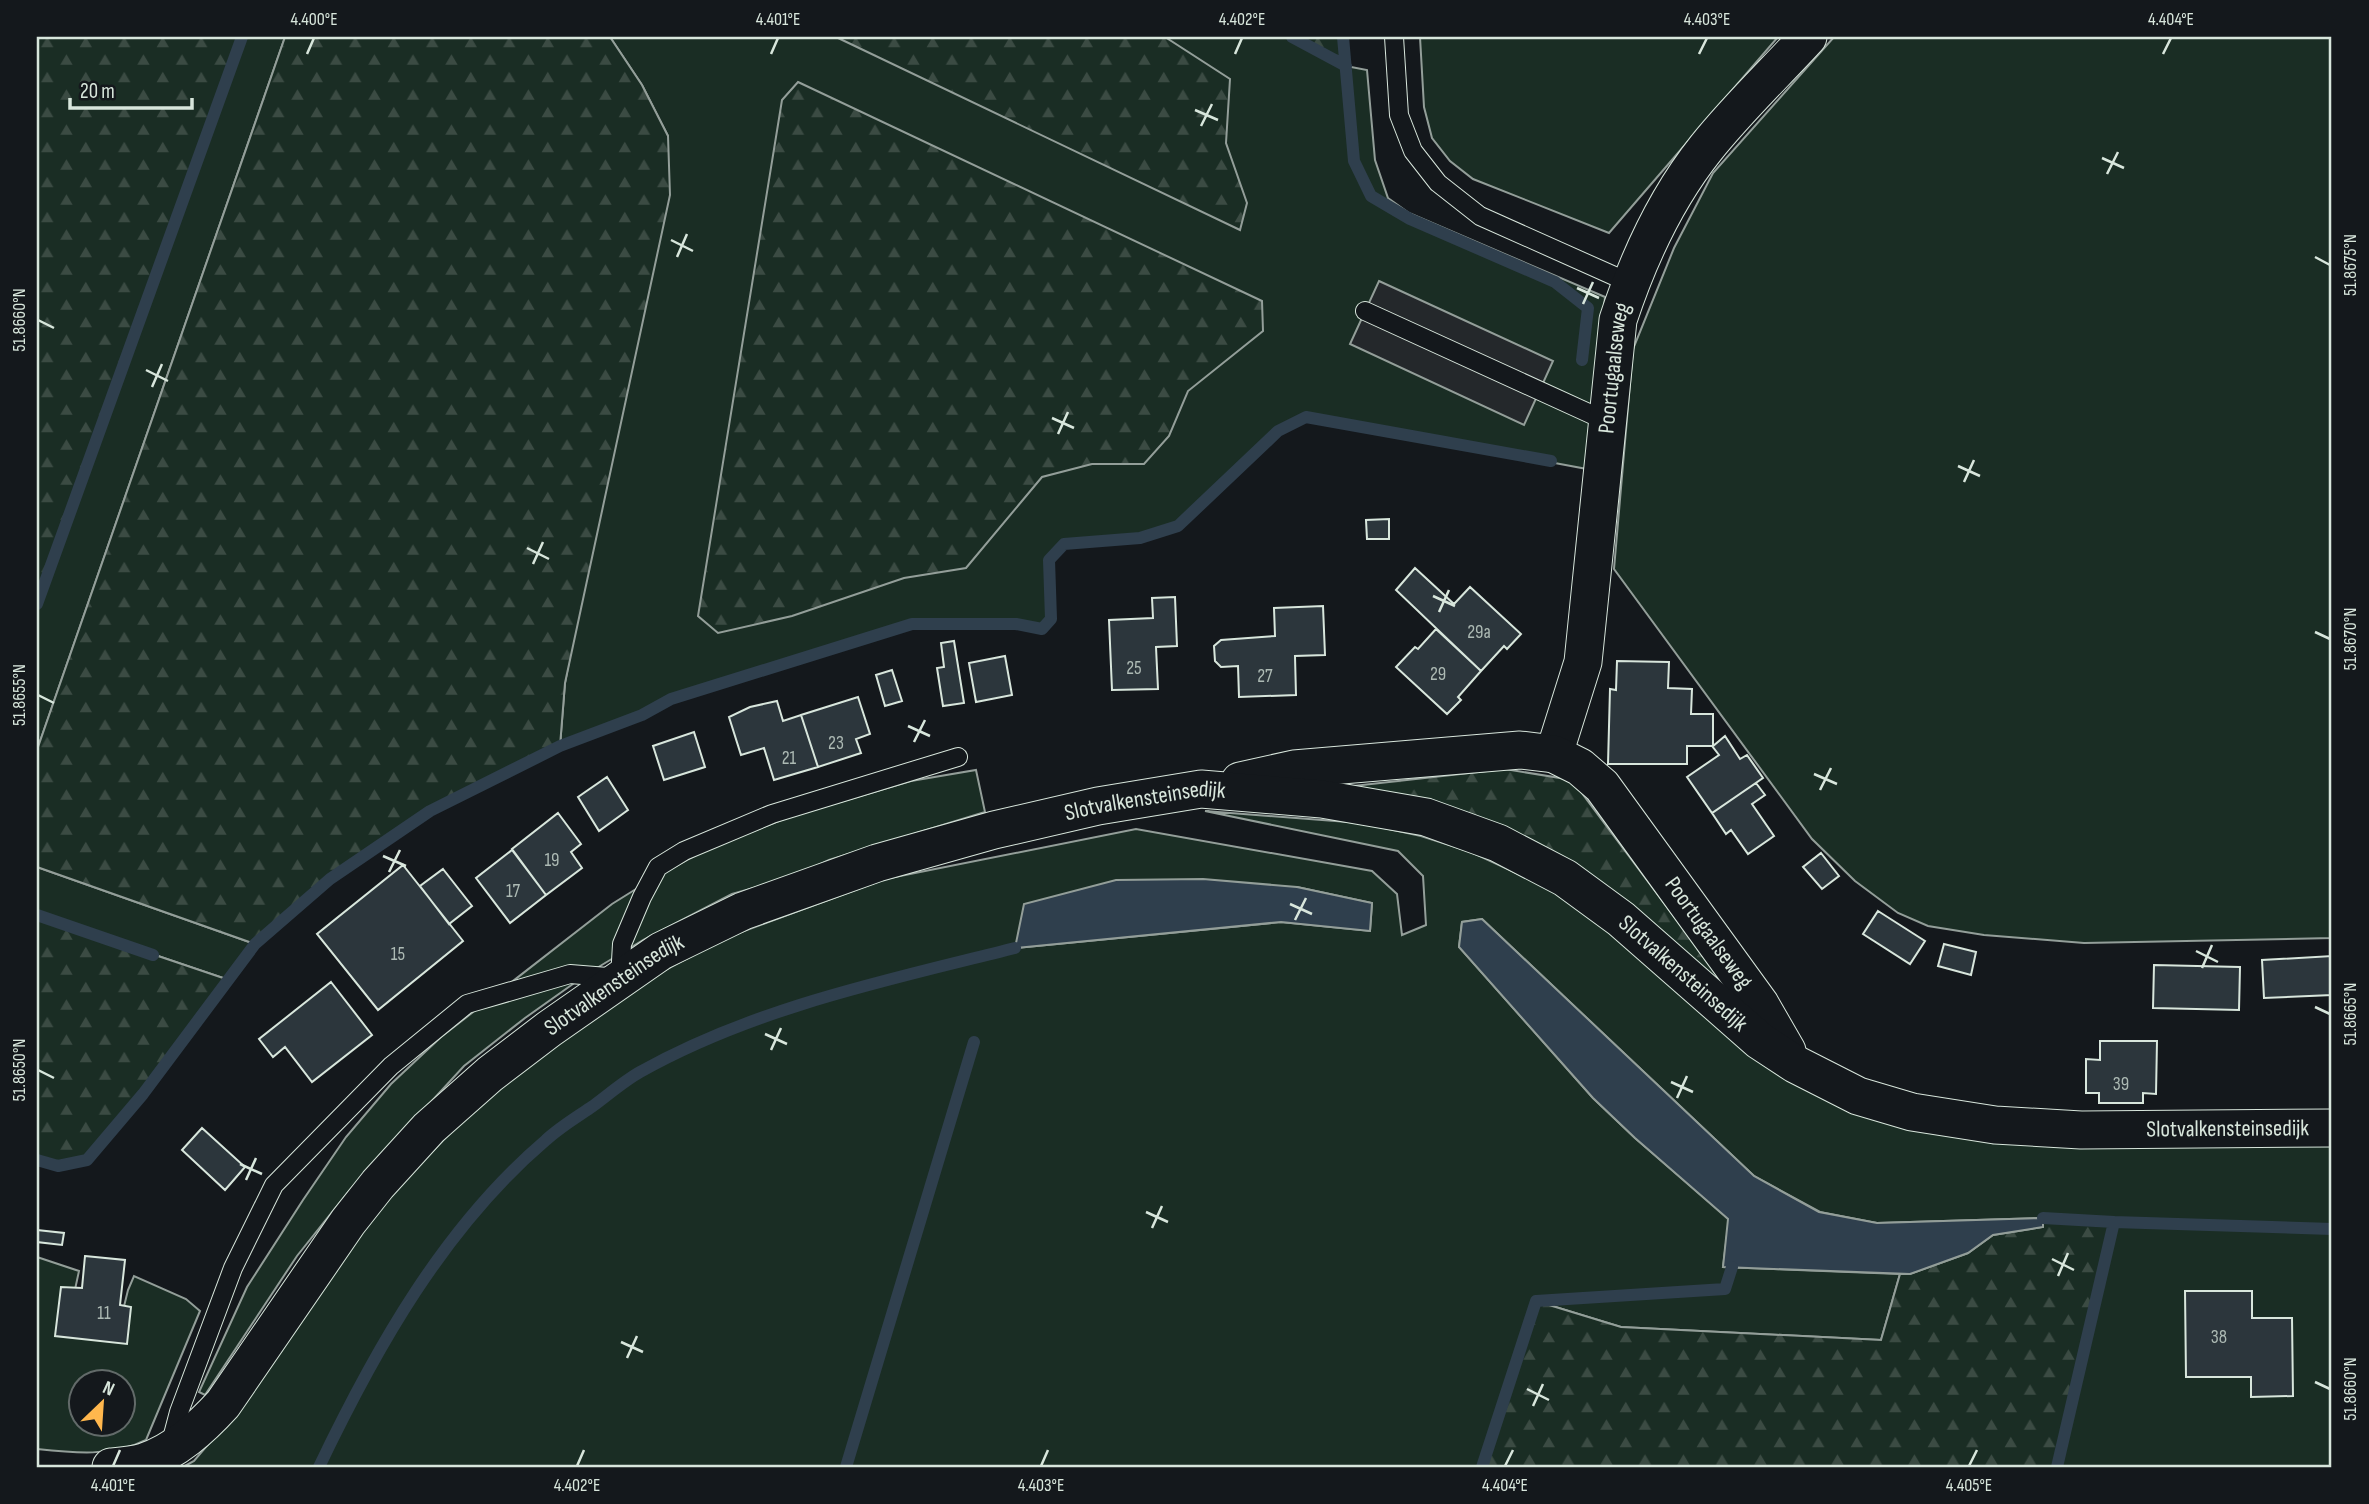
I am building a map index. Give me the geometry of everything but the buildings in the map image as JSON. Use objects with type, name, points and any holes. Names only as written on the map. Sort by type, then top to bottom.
[{"type":"street","name":"Poortugaalseweg","points":[[1554,754],[1583,662],[1618,320],[1630,283],[1664,212],[1705,148],[1808,37]]},
{"type":"street","name":"Poortugaalseweg","points":[[1201,789],[1294,769],[1520,750],[1554,754],[1580,767],[1602,786],[1760,1004],[1795,1064]]},
{"type":"street","name":"Slotvalkensteinsedijk","points":[[111,1467],[143,1462],[169,1450],[201,1429],[223,1404],[348,1222],[429,1128],[490,1074],[661,951],[743,912],[877,863],[1072,811],[1201,789],[1322,799],[1426,817],[1498,843],[1565,878],[1621,919],[1760,1041],[1795,1064],[1858,1096],[1912,1112],[1996,1125],[2081,1130],[2332,1128]]},
{"type":"lane","points":[[1394,37],[1399,115],[1413,151],[1438,183],[1480,216],[1630,283]]},
{"type":"lane","points":[[1365,311],[1606,422]]},
{"type":"lane","points":[[169,1450],[179,1412],[233,1268],[274,1185],[391,1066],[467,1004],[570,974],[620,978],[622,944],[658,867],[684,851],[772,814],[958,757]]},
{"type":"green space","points":[[37,37],[242,37],[37,603]]},
{"type":"green space","points":[[242,37],[285,37],[37,750],[37,603]]},
{"type":"green space","points":[[285,37],[610,37],[642,85],[668,136],[670,195],[565,683],[560,746],[430,811],[330,879],[255,944],[37,867],[37,750]]},
{"type":"green space","points":[[610,37],[1292,37],[1346,66],[1367,70],[1375,160],[1388,198],[1409,213],[1605,297],[1587,469],[1306,417],[1278,431],[1178,526],[1140,538],[1064,544],[1049,560],[1051,619],[1042,629],[1016,624],[912,624],[671,699],[642,715],[560,746],[565,683],[668,136],[642,85]]},
{"type":"green space","points":[[836,37],[1165,37],[1230,79],[1226,143],[1247,203],[1240,230]]},
{"type":"green space","points":[[1292,37],[1343,37],[1346,66]]},
{"type":"green space","points":[[1420,37],[1778,37],[1609,233],[1473,179],[1450,161],[1432,138],[1424,107]]},
{"type":"green space","points":[[1834,37],[2332,37],[2332,938],[2084,943],[1984,935],[1928,926],[1898,913],[1855,881],[1812,839],[1614,569],[1633,349],[1674,248],[1713,173]]},
{"type":"green space","points":[[798,82],[1262,301],[1263,331],[1188,391],[1169,436],[1144,464],[1092,464],[1042,477],[966,568],[904,578],[792,616],[718,633],[698,616],[782,100]]},
{"type":"green space","points":[[1505,769],[1572,780],[1747,1014],[1570,866],[1282,794]]},
{"type":"green space","points":[[976,770],[985,812],[829,860],[793,877],[732,894],[643,940],[587,974],[464,1066],[349,1191],[297,1256],[205,1395],[199,1392],[247,1287],[303,1200],[346,1137],[391,1084],[441,1037],[612,904],[705,850],[789,817],[911,781]]},
{"type":"green space","points":[[1205,811],[1361,823],[1421,836],[1471,852],[1563,895],[1811,1092],[2332,1140],[2332,1467],[2057,1467],[2114,1222],[2043,1218],[1877,1223],[1820,1212],[1754,1176],[1482,919],[1462,922],[1459,947],[1593,1098],[1729,1219],[1723,1267],[1900,1274],[1881,1340],[1621,1327],[1536,1301],[1482,1467],[183,1467],[194,1461],[235,1413],[344,1256],[397,1188],[453,1130],[516,1072],[654,976],[725,938],[885,879],[1136,829],[1372,871],[1397,894],[1402,935],[1426,925],[1423,876],[1398,851]],"holes":[[[1297,887],[1372,903],[1370,931],[1281,922],[1016,948]]]},
{"type":"green space","points":[[37,867],[255,944],[229,980],[37,915]]},
{"type":"green space","points":[[37,915],[229,980],[103,1144],[87,1160],[58,1166],[37,1160]]},
{"type":"green space","points":[[2043,1218],[2114,1222],[2057,1467],[1482,1467],[1536,1301],[1621,1327],[1881,1340],[1900,1274],[1910,1274],[1968,1253],[1993,1235],[2043,1227]]},
{"type":"green space","points":[[37,1257],[79,1271],[68,1322],[117,1335],[134,1276],[186,1299],[200,1311],[146,1440],[120,1449],[79,1452],[37,1449]]},
{"type":"shaded area","points":[[1379,281],[1553,361],[1524,425],[1350,344]]},
{"type":"water","points":[[1203,879],[1297,887],[1372,903],[1370,931],[1281,922],[1015,948],[1024,904],[1116,880]]},
{"type":"water","points":[[1482,919],[1754,1176],[1819,1212],[1877,1223],[2043,1218],[2043,1227],[1993,1235],[1968,1253],[1910,1274],[1723,1267],[1728,1219],[1593,1098],[1459,947],[1462,922]]},
{"type":"waterway","points":[[37,604],[242,37]]},
{"type":"waterway","points":[[1292,37],[1346,66]]},
{"type":"waterway","points":[[1343,37],[1354,161],[1371,196],[1410,219],[1555,282],[1588,308],[1582,360]]},
{"type":"waterway","points":[[37,1160],[58,1166],[87,1160],[143,1094],[255,944],[330,879],[430,811],[560,746],[642,715],[671,699],[912,624],[1016,624],[1042,629],[1051,619],[1049,560],[1064,544],[1140,538],[1178,526],[1278,431],[1306,417],[1551,461]]},
{"type":"waterway","points":[[37,915],[153,955]]},
{"type":"waterway","points":[[319,1467],[389,1334],[444,1250],[509,1174],[557,1131],[640,1072],[684,1049],[730,1030],[871,984],[1015,948]]},
{"type":"waterway","points":[[846,1467],[974,1042]]},
{"type":"waterway","points":[[2043,1218],[2114,1222]]},
{"type":"waterway","points":[[2057,1467],[2114,1222],[2332,1229]]},
{"type":"waterway","points":[[1482,1467],[1536,1301],[1725,1289],[1732,1267]]}]
